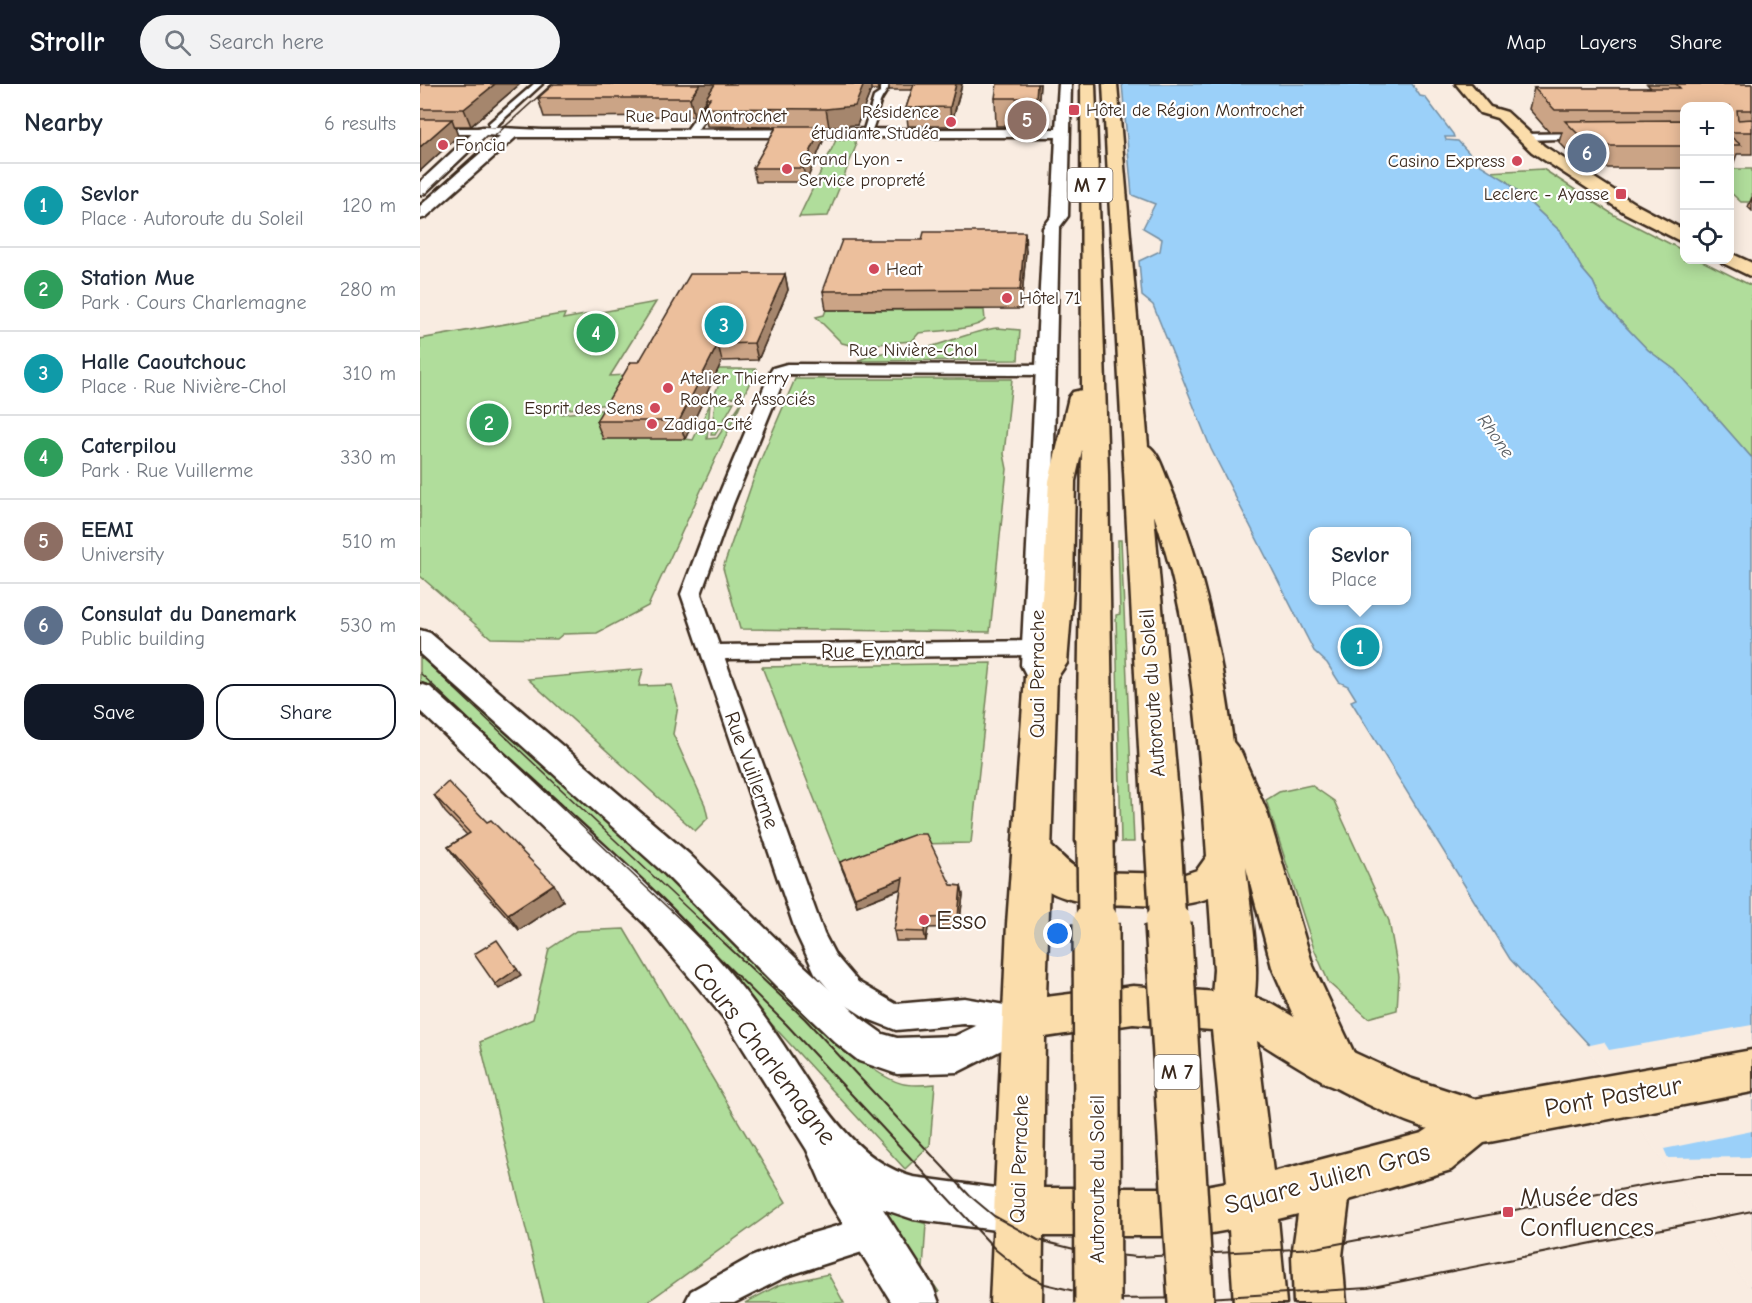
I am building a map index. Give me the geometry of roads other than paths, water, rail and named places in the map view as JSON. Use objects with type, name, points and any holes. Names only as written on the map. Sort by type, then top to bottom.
[{"type":"main road","name":"Autoroute du Soleil","points":[[1088,84],[1095,474],[1098,1303]]},
{"type":"main road","name":"Autoroute du Soleil","points":[[1110,84],[1132,432],[1163,840],[1191,1303]]},
{"type":"main road","points":[[1463,84],[1485,110],[1502,115],[1538,149],[1609,196],[1680,235]]},
{"type":"main road","points":[[1480,84],[1501,108],[1502,115]]},
{"type":"main road","points":[[1734,261],[1752,271]]},
{"type":"main road","points":[[1038,662],[1052,663],[1058,589],[1062,481],[1092,348]]},
{"type":"main road","points":[[1132,432],[1162,496],[1198,620],[1212,728],[1235,969],[1232,1012],[1253,1202],[1254,1253],[1260,1303]]},
{"type":"main road","name":"Quai Perrache","points":[[1016,1303],[1038,662]]},
{"type":"main road","points":[[1212,728],[1249,812],[1293,967],[1339,1068]]},
{"type":"main road","points":[[1031,851],[1058,878],[1082,888],[1185,890],[1211,881],[1225,859]]},
{"type":"main road","name":"Square Julien Gras","points":[[1024,1020],[1133,1005],[1232,1012],[1257,1018],[1339,1068],[1402,1098],[1474,1122]]},
{"type":"main road","name":"Pont Pasteur","points":[[1474,1122],[1752,1071]]},
{"type":"main road","name":"Square Julien Gras","points":[[1018,1212],[1195,1212],[1253,1202],[1434,1153],[1474,1122]]},
{"type":"main road","points":[[1320,1303],[1316,1248],[1319,1222],[1330,1182]]},
{"type":"street","points":[[420,190],[538,84]]},
{"type":"street","points":[[689,134],[725,84]]},
{"type":"street","points":[[865,134],[869,129],[878,97],[883,94],[886,84]]},
{"type":"street","name":"Quai Perrache","points":[[1038,662],[1051,228],[1060,216],[1065,84]]},
{"type":"street","name":"Rue Paul Montrochet","points":[[420,131],[487,128],[542,134],[1063,134]]},
{"type":"street","points":[[420,214],[514,131]]},
{"type":"street","points":[[1524,137],[1607,136]]},
{"type":"street","name":"Rue Nivière-Chol","points":[[780,371],[787,369],[1046,370]]},
{"type":"street","name":"Rue Vuillerme","points":[[780,371],[724,504],[691,594],[811,935],[825,964],[848,991],[878,1010],[896,1017],[964,1011],[1024,1020]]},
{"type":"street","points":[[420,639],[676,864],[803,988],[849,1031],[872,1048],[897,1056],[958,1054],[1024,1020]]},
{"type":"street","name":"Rue Eynard","points":[[710,652],[1038,662]]},
{"type":"street","name":"Cours Charlemagne","points":[[420,694],[657,914],[737,1006],[820,1135],[852,1165],[886,1190],[913,1198],[1018,1212]]},
{"type":"street","points":[[820,1135],[845,1188],[917,1303]]},
{"type":"street","points":[[703,1303],[726,1287],[789,1258],[872,1233]]},
{"type":"water","name":"Rhone","points":[[1122,84],[1412,84],[1420,96],[1425,97],[1453,134],[1454,137],[1445,137],[1446,140],[1458,141],[1479,164],[1505,180],[1561,232],[1582,269],[1593,282],[1602,302],[1648,350],[1675,370],[1752,458],[1752,1286],[1709,1226],[1591,1047],[1510,959],[1351,701],[1356,699],[1348,686],[1339,682],[1327,663],[1314,651],[1211,449],[1153,305],[1142,296],[1139,261],[1160,251],[1162,239],[1143,228],[1155,204],[1132,195]]},
{"type":"tram line","points":[[420,204],[552,84]]},
{"type":"tram line","points":[[420,656],[704,924]]},
{"type":"tram line","points":[[420,673],[685,924]]},
{"type":"tram line","points":[[684,923],[786,1024],[996,1250],[1027,1275],[1045,1284],[1108,1299],[1207,1298],[1368,1288],[1752,1211]]},
{"type":"tram line","points":[[703,923],[805,1019],[969,1195],[994,1216],[1038,1240],[1086,1252],[1137,1257],[1316,1248],[1661,1182],[1699,1176],[1752,1176]]},
{"type":"place","name":"Hôtel de Région Montrochet","points":[[1074,110]]},
{"type":"place","name":"EEMI","points":[[1027,120]]},
{"type":"place","name":"Résidence étudiante Studéa","points":[[951,122]]},
{"type":"place","name":"Foncia","points":[[443,145]]},
{"type":"place","name":"Consulat du Danemark","points":[[1587,153]]},
{"type":"place","name":"Casino Express","points":[[1517,161]]},
{"type":"place","name":"Grand Lyon - Service propreté","points":[[787,169]]},
{"type":"place","name":"Leclerc - Ayasse","points":[[1621,194]]},
{"type":"place","name":"Heat","points":[[874,269]]},
{"type":"place","name":"Hôtel 71","points":[[1007,298]]},
{"type":"place","name":"Halle Caoutchouc","points":[[724,325]]},
{"type":"place","name":"Caterpilou","points":[[596,333]]},
{"type":"place","name":"Atelier Thierry Roche & Associés","points":[[668,388]]},
{"type":"place","name":"Esprit des Sens","points":[[655,408]]},
{"type":"place","name":"Station Mue","points":[[489,423]]},
{"type":"place","name":"Zadiga-Cité","points":[[652,424]]},
{"type":"place","name":"Sevlor","points":[[1360,647]]},
{"type":"place","name":"Esso","points":[[924,920]]},
{"type":"place","name":"Musée des Confluences","points":[[1508,1212]]}]
